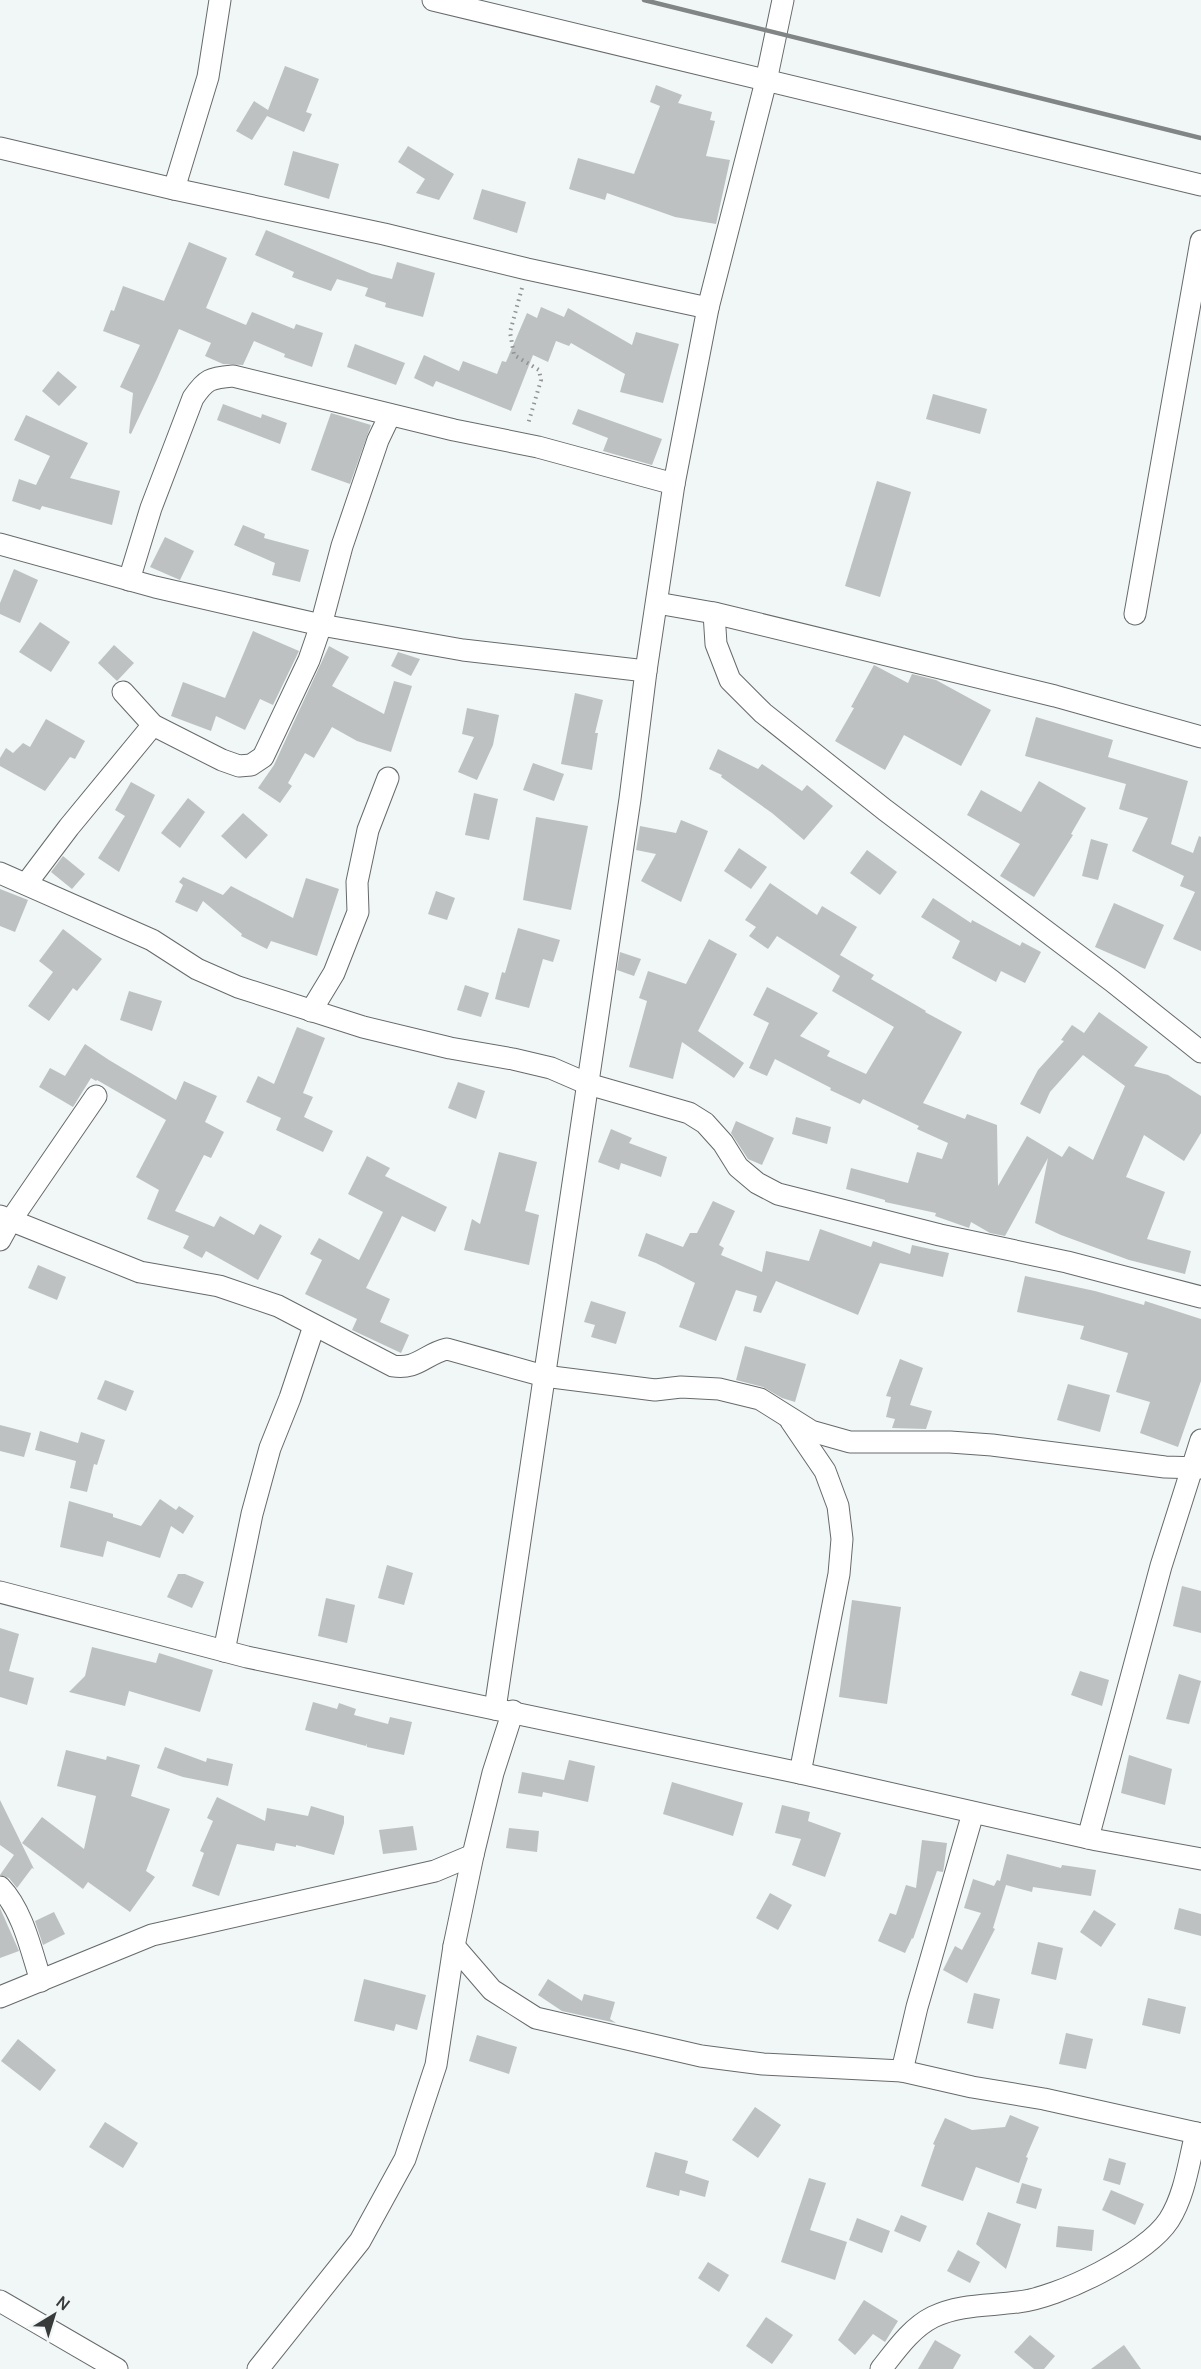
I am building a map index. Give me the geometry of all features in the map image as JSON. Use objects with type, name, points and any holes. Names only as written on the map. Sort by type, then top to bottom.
[{"type":"street","points":[[174,189],[208,77],[220,0]]},
{"type":"street","points":[[434,0],[1201,185]]},
{"type":"street","points":[[258,2369],[360,2241],[405,2158],[436,2065],[454,1946],[473,1855],[494,1773],[504,1710],[544,1376],[630,799],[646,671],[674,484],[708,308],[783,0]]},
{"type":"street","points":[[0,148],[174,189],[384,234],[527,269],[708,308]]},
{"type":"street","points":[[1135,614],[1201,241]]},
{"type":"street","points":[[129,580],[151,508],[193,398],[203,384],[212,378],[233,376],[390,415],[523,443],[674,484]]},
{"type":"street","points":[[123,692],[153,725],[222,760],[239,766],[251,765],[263,757],[309,660],[342,546],[378,440],[390,415]]},
{"type":"street","points":[[0,544],[129,580],[321,625],[463,650],[646,671]]},
{"type":"street","points":[[657,603],[714,613],[1055,696],[1201,737]]},
{"type":"street","points":[[714,613],[716,644],[730,680],[763,713],[885,810],[1112,981],[1201,1052]]},
{"type":"street","points":[[26,884],[69,827],[153,725]]},
{"type":"street","points":[[311,1011],[334,973],[358,912],[357,882],[368,830],[388,778]]},
{"type":"street","points":[[0,873],[152,940],[197,969],[238,987],[311,1011],[440,1045],[551,1068],[588,1084],[689,1113],[705,1123],[723,1143],[738,1167],[757,1183],[778,1194],[940,1235],[1067,1262],[1201,1297]]},
{"type":"street","points":[[0,1240],[6,1218],[96,1096]]},
{"type":"street","points":[[6,1218],[140,1272],[219,1286],[278,1306],[393,1366],[406,1368],[417,1364],[434,1352],[447,1349],[544,1376],[655,1390],[681,1387],[718,1389],[760,1400],[811,1431],[850,1442],[950,1442],[993,1445],[1164,1467],[1197,1468]]},
{"type":"street","points":[[224,1651],[252,1514],[267,1459],[314,1326]]},
{"type":"street","points":[[789,1418],[825,1471],[838,1506],[842,1539],[839,1574],[800,1773]]},
{"type":"street","points":[[1088,1838],[1161,1566],[1197,1468],[1201,1440]]},
{"type":"street","points":[[0,1592],[224,1651],[800,1773],[1088,1838],[1201,1859]]},
{"type":"street","points":[[902,2071],[917,2007],[974,1813]]},
{"type":"street","points":[[0,1997],[152,1935],[435,1871],[473,1855]]},
{"type":"street","points":[[0,1887],[7,1894],[23,1925],[40,1981]]},
{"type":"street","points":[[454,1946],[492,1990],[536,2018],[701,2056],[763,2064],[902,2071],[972,2087],[1044,2098],[1198,2133],[1178,2203],[1167,2222],[1152,2238],[1125,2258],[1072,2287],[1020,2302],[976,2305],[932,2318],[918,2327],[881,2369]]},
{"type":"street","points":[[0,2301],[117,2369]]},
{"type":"path","points":[[523,443],[541,380],[539,370],[514,355],[510,332],[527,269]]},
{"type":"building","points":[[285,66],[319,79],[306,112],[312,114],[304,132],[267,116],[252,140],[236,131],[254,101],[268,110]]},
{"type":"building","points":[[656,85],[682,95],[678,103],[712,112],[710,120],[715,121],[706,156],[730,160],[716,224],[675,217],[607,193],[605,200],[569,189],[578,158],[634,174],[660,106],[650,102]]},
{"type":"building","points":[[408,146],[454,174],[439,200],[416,193],[425,179],[398,162]]},
{"type":"building","points":[[293,151],[339,164],[329,199],[284,185]]},
{"type":"building","points":[[482,189],[526,202],[517,233],[473,219]]},
{"type":"building","points":[[266,230],[372,274],[392,279],[397,262],[435,273],[423,317],[385,307],[386,303],[365,296],[368,288],[337,279],[331,291],[292,277],[294,272],[255,255]]},
{"type":"building","points":[[189,242],[227,258],[206,308],[246,325],[252,312],[294,329],[296,324],[323,333],[312,367],[284,357],[285,354],[254,341],[243,365],[223,364],[205,356],[211,343],[179,329],[131,434],[129,433],[133,393],[120,387],[140,345],[103,331],[111,310],[114,311],[123,286],[164,301]]},
{"type":"building","points":[[541,307],[564,317],[568,308],[632,345],[636,332],[679,344],[663,403],[620,392],[625,374],[571,343],[569,346],[556,341],[548,362],[533,355],[511,411],[436,381],[433,387],[414,378],[424,355],[459,371],[463,361],[497,374],[502,361],[506,362],[527,313],[537,318]]},
{"type":"building","points":[[355,344],[405,363],[396,385],[347,367]]},
{"type":"building","points":[[58,371],[77,387],[59,406],[42,391]]},
{"type":"building","points":[[933,394],[987,409],[980,434],[926,419]]},
{"type":"building","points":[[223,404],[261,418],[262,414],[287,423],[280,444],[217,420]]},
{"type":"building","points":[[578,409],[662,439],[652,465],[603,451],[608,438],[572,424]]},
{"type":"building","points":[[331,413],[371,425],[350,484],[311,470]]},
{"type":"building","points":[[26,415],[88,443],[70,478],[120,491],[112,525],[42,506],[40,510],[12,501],[19,479],[36,485],[50,456],[14,440]]},
{"type":"building","points":[[877,481],[911,492],[880,597],[845,586]]},
{"type":"building","points":[[243,525],[265,534],[264,538],[309,550],[300,582],[272,575],[275,563],[234,545]]},
{"type":"building","points":[[165,537],[194,551],[180,580],[150,567]]},
{"type":"building","points":[[14,569],[38,580],[20,623],[0,614],[0,603]]},
{"type":"building","points":[[40,622],[70,642],[51,672],[19,652]]},
{"type":"building","points":[[253,631],[299,651],[273,705],[260,699],[245,730],[216,716],[211,731],[171,716],[183,682],[225,698]]},
{"type":"building","points":[[114,645],[134,663],[117,681],[98,663]]},
{"type":"building","points":[[329,646],[349,657],[332,686],[384,714],[394,681],[412,686],[391,752],[357,741],[332,727],[314,758],[305,753],[288,783],[292,786],[280,803],[258,788],[274,765]]},
{"type":"building","points":[[398,652],[420,659],[411,676],[391,666]]},
{"type":"building","points":[[874,665],[908,683],[912,674],[936,680],[991,710],[961,766],[904,735],[885,770],[835,741],[854,708],[851,707]]},
{"type":"building","points":[[575,693],[603,700],[595,733],[598,733],[592,770],[561,764]]},
{"type":"building","points":[[467,708],[499,715],[493,745],[477,780],[458,772],[474,737],[462,734]]},
{"type":"building","points":[[1036,717],[1113,740],[1108,757],[1188,781],[1171,844],[1193,853],[1199,836],[1201,837],[1201,951],[1173,939],[1195,892],[1180,886],[1184,876],[1132,851],[1148,818],[1119,809],[1126,784],[1025,756]]},
{"type":"building","points":[[46,719],[85,741],[75,759],[70,757],[45,791],[0,766],[0,758],[6,748],[13,753],[23,743],[30,747]]},
{"type":"building","points":[[718,749],[758,769],[762,764],[802,791],[807,785],[833,806],[804,840],[772,813],[721,777],[722,775],[709,769]]},
{"type":"building","points":[[533,763],[564,774],[554,801],[523,790]]},
{"type":"building","points":[[1039,781],[1086,808],[1071,834],[1073,835],[1034,897],[1000,876],[1020,844],[967,815],[981,790],[1021,812]]},
{"type":"building","points":[[131,782],[155,795],[119,872],[98,858],[125,816],[115,810]]},
{"type":"building","points":[[474,793],[498,799],[489,840],[465,835]]},
{"type":"building","points":[[188,798],[205,812],[180,848],[161,833]]},
{"type":"building","points":[[243,813],[268,835],[246,859],[221,836]]},
{"type":"building","points":[[536,817],[588,826],[571,910],[523,900]]},
{"type":"building","points":[[681,820],[708,831],[681,902],[641,881],[656,854],[636,850],[640,826],[676,833]]},
{"type":"building","points":[[1091,839],[1108,844],[1098,880],[1082,876]]},
{"type":"building","points":[[739,848],[767,867],[751,889],[724,871]]},
{"type":"building","points":[[867,850],[897,872],[880,895],[850,873]]},
{"type":"building","points":[[63,856],[85,874],[72,889],[51,872]]},
{"type":"building","points":[[183,877],[223,895],[231,886],[293,918],[306,878],[339,889],[317,956],[271,941],[267,949],[241,936],[242,934],[203,901],[197,912],[175,902],[183,885],[179,882]]},
{"type":"building","points":[[770,883],[817,915],[822,906],[857,927],[840,955],[874,975],[871,979],[962,1032],[923,1103],[965,1119],[967,1114],[997,1125],[998,1186],[1027,1136],[1062,1157],[1069,1146],[1093,1160],[1125,1086],[1083,1055],[1050,1092],[1040,1114],[1020,1104],[1038,1070],[1064,1041],[1061,1040],[1072,1025],[1084,1033],[1099,1012],[1148,1047],[1134,1066],[1168,1075],[1201,1096],[1201,1133],[1184,1161],[1144,1135],[1126,1177],[1165,1192],[1147,1239],[1191,1251],[1185,1274],[1129,1260],[1035,1223],[1048,1158],[1005,1236],[990,1233],[971,1222],[969,1228],[935,1216],[936,1213],[885,1202],[885,1200],[846,1189],[851,1168],[908,1183],[917,1152],[942,1159],[948,1143],[917,1129],[919,1126],[863,1099],[860,1104],[830,1090],[831,1088],[775,1059],[767,1076],[749,1068],[769,1023],[753,1015],[767,987],[818,1013],[800,1036],[830,1051],[827,1056],[866,1074],[894,1027],[832,991],[840,976],[777,936],[768,949],[749,936],[756,927],[745,920]]},
{"type":"building","points":[[0,889],[28,900],[15,932],[0,926]]},
{"type":"building","points":[[436,891],[455,898],[447,920],[428,914]]},
{"type":"building","points":[[933,898],[971,923],[972,920],[1020,946],[1022,942],[1041,952],[1025,983],[1001,971],[996,982],[952,958],[960,941],[921,917]]},
{"type":"building","points":[[1114,903],[1164,925],[1145,969],[1095,947]]},
{"type":"building","points":[[518,928],[560,940],[553,962],[543,959],[529,1008],[495,999]]},
{"type":"building","points":[[63,929],[102,959],[77,991],[73,988],[49,1021],[28,1006],[53,972],[39,961]]},
{"type":"building","points":[[709,939],[737,954],[698,1031],[744,1063],[734,1078],[682,1042],[673,1079],[629,1067],[647,1001],[639,998],[648,971],[686,984]]},
{"type":"building","points":[[620,952],[641,959],[634,976],[617,970]]},
{"type":"building","points":[[465,985],[489,993],[481,1017],[457,1010]]},
{"type":"building","points":[[129,991],[162,1001],[152,1031],[120,1020]]},
{"type":"building","points":[[297,1027],[325,1038],[303,1093],[313,1097],[304,1117],[333,1131],[323,1152],[276,1130],[281,1118],[246,1102],[258,1076],[274,1084]]},
{"type":"building","points":[[85,1044],[176,1100],[184,1081],[217,1096],[205,1122],[224,1132],[211,1158],[204,1155],[175,1211],[214,1227],[220,1216],[254,1235],[260,1224],[282,1236],[258,1280],[206,1251],[202,1258],[183,1248],[189,1236],[147,1219],[159,1190],[136,1177],[166,1120],[91,1078],[73,1107],[39,1087],[50,1068],[65,1076]]},
{"type":"building","points":[[458,1082],[485,1091],[476,1119],[448,1108]]},
{"type":"building","points":[[796,1117],[831,1127],[827,1144],[792,1134]]},
{"type":"building","points":[[736,1121],[774,1138],[762,1165],[748,1159],[731,1133]]},
{"type":"building","points":[[611,1129],[632,1138],[629,1143],[667,1157],[661,1177],[621,1163],[619,1170],[598,1162]]},
{"type":"building","points":[[499,1152],[537,1162],[525,1211],[539,1215],[529,1265],[464,1250],[472,1219],[480,1224]]},
{"type":"building","points":[[367,1156],[390,1168],[385,1176],[447,1207],[435,1232],[402,1216],[366,1288],[390,1299],[380,1322],[409,1335],[401,1353],[352,1330],[357,1319],[305,1294],[322,1260],[310,1254],[319,1238],[359,1260],[383,1212],[348,1194]]},
{"type":"building","points":[[713,1201],[735,1211],[719,1245],[724,1248],[721,1255],[762,1272],[766,1251],[809,1261],[820,1229],[871,1247],[873,1241],[910,1254],[912,1245],[949,1253],[943,1277],[880,1263],[858,1315],[776,1281],[761,1313],[753,1311],[757,1296],[736,1290],[716,1341],[679,1327],[695,1283],[638,1256],[646,1233],[683,1247],[690,1233],[697,1233]]},
{"type":"building","points":[[38,1265],[66,1277],[57,1300],[28,1288]]},
{"type":"building","points":[[1025,1276],[1095,1291],[1144,1305],[1145,1301],[1201,1319],[1201,1381],[1178,1447],[1140,1433],[1150,1402],[1116,1392],[1128,1353],[1080,1339],[1084,1326],[1017,1312]]},
{"type":"building","points":[[591,1301],[626,1312],[616,1344],[591,1337],[595,1325],[584,1322]]},
{"type":"building","points":[[745,1346],[806,1364],[795,1402],[782,1398],[763,1387],[736,1380]]},
{"type":"building","points":[[900,1359],[923,1368],[910,1405],[932,1411],[926,1429],[892,1428],[895,1419],[886,1417],[891,1397],[886,1396]]},
{"type":"building","points":[[105,1380],[134,1391],[126,1411],[97,1399]]},
{"type":"building","points":[[1068,1384],[1110,1395],[1100,1432],[1057,1420]]},
{"type":"building","points":[[0,1425],[31,1433],[24,1457],[0,1451]]},
{"type":"building","points":[[40,1431],[78,1443],[81,1432],[105,1440],[97,1465],[94,1464],[87,1492],[70,1488],[76,1461],[35,1450]]},
{"type":"building","points":[[160,1499],[176,1510],[179,1506],[194,1516],[183,1534],[171,1526],[160,1558],[107,1541],[103,1557],[60,1547],[69,1501],[113,1514],[113,1517],[141,1526]]},
{"type":"building","points":[[387,1565],[413,1573],[404,1605],[378,1598]]},
{"type":"building","points":[[178,1574],[185,1574],[204,1582],[192,1608],[167,1597]]},
{"type":"building","points":[[1182,1586],[1201,1591],[1201,1633],[1173,1626]]},
{"type":"building","points":[[326,1598],[355,1605],[347,1643],[318,1636]]},
{"type":"building","points":[[852,1600],[901,1607],[887,1704],[839,1697]]},
{"type":"building","points":[[0,1628],[19,1634],[9,1671],[34,1678],[27,1705],[0,1697]]},
{"type":"building","points":[[92,1647],[156,1663],[159,1653],[213,1670],[200,1712],[129,1691],[125,1706],[69,1692],[85,1676]]},
{"type":"building","points":[[1080,1671],[1109,1680],[1102,1706],[1071,1695]]},
{"type":"building","points":[[1179,1674],[1201,1681],[1189,1724],[1166,1719]]},
{"type":"building","points":[[313,1702],[337,1709],[339,1703],[356,1709],[354,1715],[388,1724],[390,1717],[412,1722],[404,1755],[367,1747],[366,1743],[366,1746],[305,1730]]},
{"type":"building","points":[[165,1747],[206,1762],[207,1758],[233,1764],[228,1786],[183,1777],[157,1768]]},
{"type":"building","points":[[66,1750],[106,1760],[107,1756],[140,1765],[131,1796],[170,1809],[146,1871],[155,1877],[130,1912],[88,1882],[83,1889],[22,1843],[42,1817],[84,1849],[96,1796],[57,1786]]},
{"type":"building","points":[[1129,1755],[1172,1769],[1165,1805],[1121,1793]]},
{"type":"building","points":[[569,1760],[595,1766],[588,1802],[543,1792],[542,1797],[518,1793],[522,1772],[564,1780]]},
{"type":"building","points":[[672,1782],[743,1803],[733,1836],[663,1814]]},
{"type":"building","points":[[217,1797],[265,1821],[267,1808],[308,1816],[311,1806],[344,1816],[334,1855],[296,1845],[296,1847],[276,1843],[274,1851],[237,1844],[219,1896],[192,1886],[204,1853],[200,1851],[213,1821],[207,1818]]},
{"type":"building","points":[[0,1800],[34,1869],[32,1868],[17,1888],[9,1878],[0,1875],[14,1855],[0,1845]]},
{"type":"building","points":[[782,1805],[810,1812],[808,1821],[841,1833],[825,1877],[792,1865],[801,1839],[775,1833]]},
{"type":"building","points":[[413,1826],[417,1850],[383,1854],[379,1830]]},
{"type":"building","points":[[509,1828],[539,1831],[537,1852],[506,1848]]},
{"type":"building","points":[[922,1840],[947,1843],[944,1866],[943,1872],[937,1871],[913,1939],[905,1953],[878,1941],[890,1913],[896,1915],[906,1885],[916,1888]]},
{"type":"building","points":[[1007,1854],[1061,1868],[1062,1865],[1096,1870],[1091,1896],[1033,1887],[1032,1892],[1006,1885],[993,1928],[995,1929],[967,1983],[943,1970],[955,1946],[962,1950],[981,1913],[964,1908],[973,1879],[994,1886],[997,1880],[1000,1881]]},
{"type":"building","points":[[770,1893],[792,1905],[778,1930],[756,1918]]},
{"type":"building","points":[[0,1908],[19,1951],[0,1958]]},
{"type":"building","points":[[1179,1908],[1201,1914],[1201,1936],[1174,1929]]},
{"type":"building","points":[[1094,1910],[1116,1924],[1101,1947],[1080,1932]]},
{"type":"building","points":[[54,1912],[65,1934],[43,1945],[35,1921]]},
{"type":"building","points":[[1038,1942],[1063,1948],[1056,1980],[1031,1974]]},
{"type":"building","points":[[364,1979],[426,1995],[417,2030],[396,2024],[394,2031],[354,2021]]},
{"type":"building","points":[[548,1979],[582,2001],[584,1994],[615,2002],[610,2019],[616,2023],[562,2011],[538,1995]]},
{"type":"building","points":[[974,1993],[1000,1999],[993,2029],[967,2023]]},
{"type":"building","points":[[1148,1998],[1186,2007],[1180,2034],[1142,2025]]},
{"type":"building","points":[[1066,2033],[1093,2039],[1086,2069],[1059,2064]]},
{"type":"building","points":[[477,2035],[517,2047],[509,2074],[469,2061]]},
{"type":"building","points":[[18,2039],[56,2070],[40,2091],[1,2061]]},
{"type":"building","points":[[755,2107],[781,2125],[758,2158],[732,2140]]},
{"type":"building","points":[[1010,2115],[1039,2127],[1026,2157],[1028,2158],[1019,2183],[976,2167],[963,2201],[921,2186],[935,2145],[933,2144],[945,2118],[972,2130],[1005,2127]]},
{"type":"building","points":[[105,2122],[138,2143],[123,2168],[89,2147]]},
{"type":"building","points":[[655,2152],[688,2161],[685,2173],[709,2181],[705,2197],[680,2190],[679,2196],[646,2187]]},
{"type":"building","points":[[1109,2158],[1126,2163],[1120,2185],[1103,2180]]},
{"type":"building","points":[[809,2178],[826,2183],[810,2230],[847,2242],[835,2280],[781,2262]]},
{"type":"building","points":[[1022,2183],[1042,2189],[1036,2209],[1016,2203]]},
{"type":"building","points":[[1111,2190],[1144,2204],[1135,2225],[1102,2210]]},
{"type":"building","points":[[988,2212],[1021,2224],[1006,2269],[976,2244]]},
{"type":"building","points":[[901,2215],[927,2226],[920,2242],[894,2231]]},
{"type":"building","points":[[857,2218],[890,2231],[882,2253],[849,2240]]},
{"type":"building","points":[[1058,2226],[1094,2230],[1092,2251],[1056,2247]]},
{"type":"building","points":[[958,2250],[980,2262],[970,2283],[947,2271]]},
{"type":"building","points":[[708,2262],[729,2275],[719,2292],[698,2278]]},
{"type":"building","points":[[864,2300],[898,2321],[885,2342],[873,2334],[855,2355],[838,2340]]},
{"type":"building","points":[[766,2317],[793,2335],[772,2364],[746,2346]]},
{"type":"building","points":[[1030,2335],[1055,2356],[1044,2369],[1034,2369],[1014,2352]]},
{"type":"building","points":[[935,2340],[961,2355],[953,2369],[918,2369]]},
{"type":"building","points":[[1124,2345],[1141,2369],[1091,2369]]},
{"type":"railway","points":[[644,0],[1201,138]]}]
